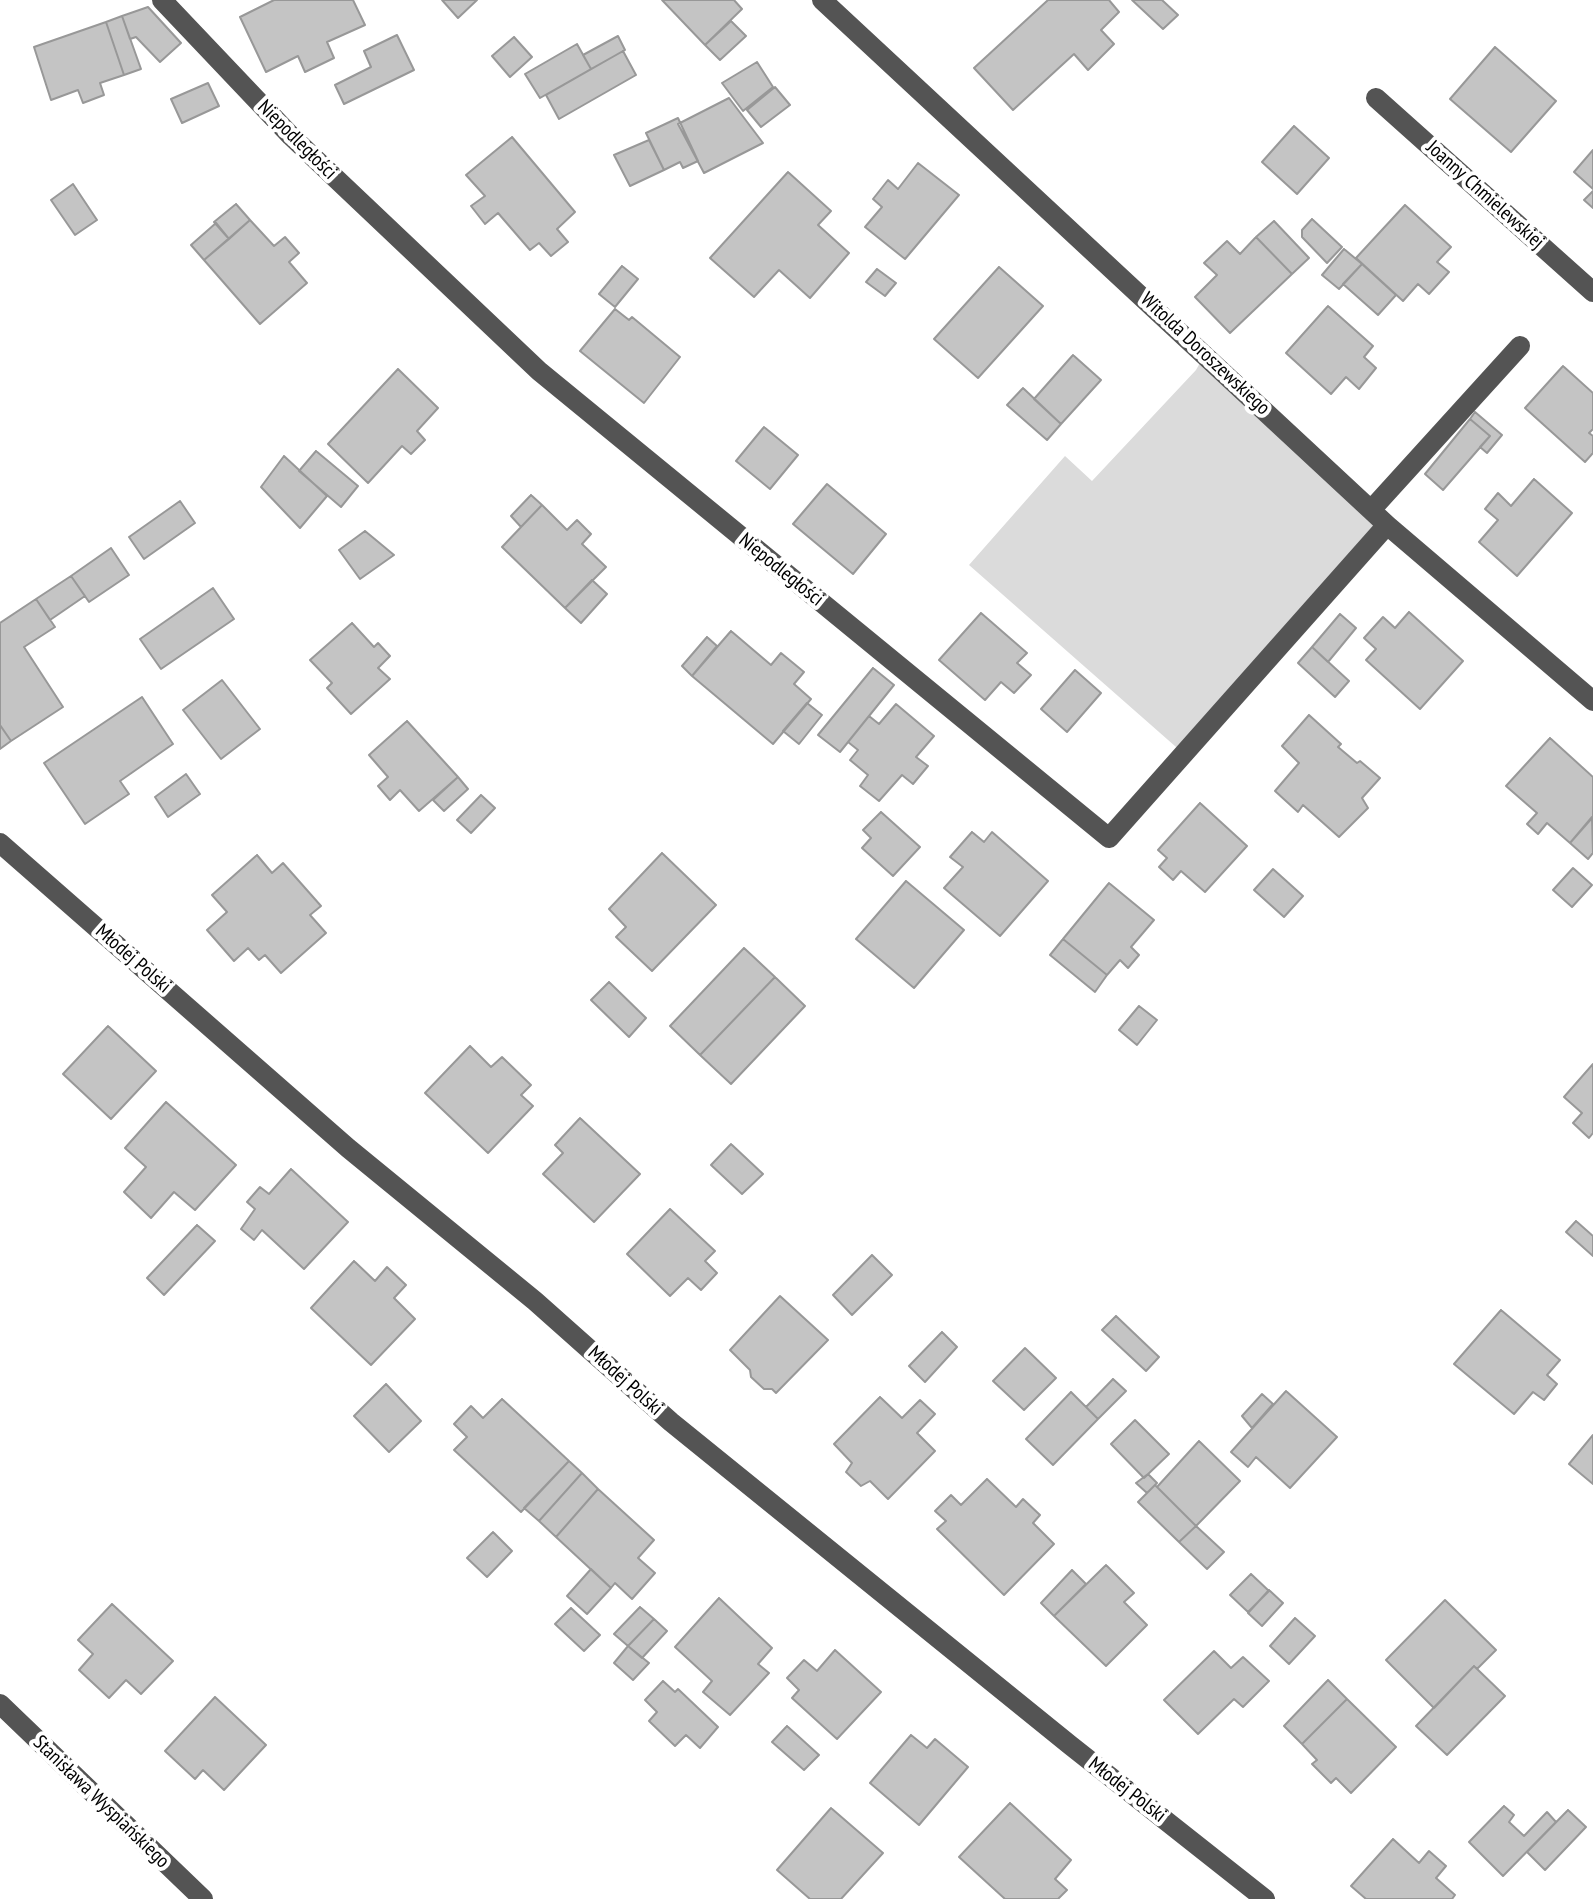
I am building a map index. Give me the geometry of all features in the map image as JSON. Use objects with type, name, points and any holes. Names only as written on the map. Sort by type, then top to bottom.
[{"type":"street","name":"Niepodległości","points":[[162,0],[291,136],[539,371],[1109,838],[1387,525]]},
{"type":"street","name":"Witolda Doroszewskiego","points":[[822,0],[1387,525],[1593,701]]},
{"type":"street","name":"Joanny Chmielewskiej","points":[[1376,98],[1593,292]]},
{"type":"street","points":[[1371,510],[1520,346]]},
{"type":"street","name":"Młodej Polski","points":[[0,843],[348,1148],[535,1301],[671,1422],[1265,1899]]},
{"type":"street","name":"Stanisława Wyspiańskiego","points":[[0,1704],[203,1899]]},
{"type":"shaded area","points":[[1205,354],[1387,525],[1184,754],[969,565],[1065,456],[1092,481],[1196,370]]},
{"type":"building","points":[[274,0],[353,0],[365,25],[327,42],[334,58],[305,72],[298,56],[266,72],[240,17]]},
{"type":"building","points":[[442,0],[477,0],[458,18]]},
{"type":"building","points":[[662,0],[734,0],[742,9],[705,45]]},
{"type":"building","points":[[1048,0],[1109,0],[1119,12],[1101,30],[1114,44],[1088,70],[1074,54],[1013,110],[974,68]]},
{"type":"building","points":[[1132,0],[1162,0],[1178,15],[1163,29]]},
{"type":"building","points":[[148,7],[181,43],[160,62],[136,37],[130,39],[122,16]]},
{"type":"building","points":[[122,16],[141,69],[124,75],[106,22]]},
{"type":"building","points":[[731,21],[746,36],[720,60],[705,45]]},
{"type":"building","points":[[106,22],[124,75],[100,83],[104,95],[83,103],[78,90],[51,100],[34,47]]},
{"type":"building","points":[[397,35],[414,70],[344,104],[335,85],[371,67],[364,51]]},
{"type":"building","points":[[618,36],[625,50],[591,69],[583,55]]},
{"type":"building","points":[[514,37],[532,57],[510,77],[492,56]]},
{"type":"building","points":[[577,44],[591,69],[540,98],[525,74]]},
{"type":"building","points":[[1495,47],[1556,101],[1511,152],[1450,99]]},
{"type":"building","points":[[623,51],[636,75],[559,119],[546,95]]},
{"type":"building","points":[[757,62],[773,87],[743,111],[722,83]]},
{"type":"building","points":[[208,83],[219,106],[182,123],[171,99]]},
{"type":"building","points":[[775,87],[790,105],[761,127],[747,110]]},
{"type":"building","points":[[729,98],[763,143],[704,173],[678,124]]},
{"type":"building","points":[[678,118],[698,161],[683,168],[680,162],[664,170],[646,133]]},
{"type":"building","points":[[1294,126],[1329,158],[1297,194],[1262,162]]},
{"type":"building","points":[[512,137],[575,212],[557,229],[568,242],[551,256],[539,243],[530,250],[498,213],[485,224],[471,206],[485,196],[466,175]]},
{"type":"building","points":[[649,140],[664,170],[630,186],[614,155]]},
{"type":"building","points":[[1593,150],[1593,189],[1574,172]]},
{"type":"building","points":[[918,163],[959,195],[905,259],[865,227],[882,207],[873,199],[888,180],[898,189]]},
{"type":"building","points":[[788,172],[831,211],[818,225],[849,253],[810,298],[779,270],[754,297],[710,258]]},
{"type":"building","points":[[73,184],[97,220],[75,235],[51,200]]},
{"type":"building","points":[[1593,191],[1593,208],[1584,200]]},
{"type":"building","points":[[236,204],[250,220],[229,239],[214,222]]},
{"type":"building","points":[[1405,205],[1451,247],[1437,262],[1449,272],[1429,294],[1418,284],[1403,301],[1356,258]]},
{"type":"building","points":[[1312,219],[1342,247],[1327,263],[1302,237],[1302,230]]},
{"type":"building","points":[[250,220],[274,246],[285,237],[299,253],[289,262],[307,283],[260,324],[204,260]]},
{"type":"building","points":[[1274,221],[1309,258],[1292,274],[1256,237]]},
{"type":"building","points":[[216,223],[229,239],[204,260],[191,245]]},
{"type":"building","points":[[1256,237],[1292,274],[1230,333],[1195,297],[1217,275],[1204,263],[1227,241],[1240,254]]},
{"type":"building","points":[[1344,249],[1362,264],[1339,289],[1322,275]]},
{"type":"building","points":[[1362,264],[1396,295],[1378,315],[1343,284]]},
{"type":"building","points":[[622,266],[638,279],[615,307],[599,294]]},
{"type":"building","points":[[999,267],[1043,306],[978,378],[934,339]]},
{"type":"building","points":[[877,269],[896,283],[885,296],[866,282]]},
{"type":"building","points":[[1328,306],[1373,346],[1364,357],[1376,368],[1359,389],[1346,377],[1331,394],[1286,353]]},
{"type":"building","points":[[615,309],[629,320],[632,317],[680,357],[644,403],[580,351]]},
{"type":"building","points":[[1073,355],[1101,380],[1061,424],[1034,399]]},
{"type":"building","points":[[1563,366],[1593,393],[1593,429],[1589,433],[1593,436],[1593,453],[1585,462],[1525,408]]},
{"type":"building","points":[[398,369],[438,408],[417,431],[425,440],[411,454],[402,446],[368,483],[328,444]]},
{"type":"building","points":[[1023,388],[1061,424],[1047,440],[1007,405]]},
{"type":"building","points":[[1475,412],[1502,435],[1487,453],[1480,447],[1490,436],[1470,419]]},
{"type":"building","points":[[1470,419],[1490,436],[1443,490],[1425,474]]},
{"type":"building","points":[[764,427],[798,455],[770,489],[736,461]]},
{"type":"building","points":[[316,451],[358,486],[341,507],[299,471]]},
{"type":"building","points":[[284,456],[327,496],[300,528],[261,487]]},
{"type":"building","points":[[1534,479],[1572,513],[1517,576],[1479,542],[1498,520],[1485,509],[1498,493],[1511,506]]},
{"type":"building","points":[[827,484],[886,534],[853,574],[793,524]]},
{"type":"building","points":[[531,495],[542,505],[521,527],[511,516]]},
{"type":"building","points":[[180,501],[195,523],[144,559],[129,537]]},
{"type":"building","points":[[542,505],[567,530],[577,520],[591,534],[582,544],[606,567],[565,608],[502,547]]},
{"type":"building","points":[[365,531],[394,555],[360,579],[339,550]]},
{"type":"building","points":[[111,548],[129,575],[89,602],[71,576]]},
{"type":"building","points":[[71,576],[85,596],[50,620],[36,599]]},
{"type":"building","points":[[592,580],[607,594],[581,623],[565,608]]},
{"type":"building","points":[[213,588],[234,619],[161,669],[140,639]]},
{"type":"building","points":[[36,599],[55,627],[24,647],[63,707],[11,741],[0,725],[0,623]]},
{"type":"building","points":[[1409,612],[1463,661],[1420,709],[1366,660],[1376,649],[1364,638],[1383,617],[1395,628]]},
{"type":"building","points":[[981,613],[1027,653],[1017,663],[1031,675],[1014,693],[1001,682],[985,700],[939,660]]},
{"type":"building","points":[[1340,614],[1356,628],[1328,662],[1312,647]]},
{"type":"building","points":[[352,623],[374,647],[378,643],[390,656],[378,668],[390,679],[351,714],[327,688],[332,683],[310,660]]},
{"type":"building","points":[[731,631],[771,665],[781,653],[804,672],[794,684],[811,699],[773,744],[692,676]]},
{"type":"building","points":[[707,637],[717,646],[692,676],[682,666]]},
{"type":"building","points":[[1312,647],[1349,681],[1335,697],[1298,663]]},
{"type":"building","points":[[873,668],[894,685],[840,752],[818,735]]},
{"type":"building","points":[[1075,670],[1101,693],[1067,732],[1041,709]]},
{"type":"building","points":[[222,680],[260,729],[221,759],[183,710]]},
{"type":"building","points":[[142,697],[173,744],[120,781],[129,794],[85,824],[44,763]]},
{"type":"building","points":[[807,703],[822,715],[799,744],[783,731]]},
{"type":"building","points":[[896,704],[934,736],[916,757],[928,766],[913,784],[902,775],[879,801],[860,786],[868,775],[850,760],[858,750],[848,742],[869,716],[879,724]]},
{"type":"building","points":[[1309,715],[1341,744],[1338,747],[1380,778],[1362,798],[1368,808],[1339,837],[1303,805],[1298,812],[1275,791],[1299,763],[1282,746]]},
{"type":"building","points":[[407,721],[458,777],[419,811],[400,790],[390,800],[378,786],[388,777],[369,755]]},
{"type":"building","points":[[0,725],[11,741],[0,749]]},
{"type":"building","points":[[1550,738],[1593,777],[1593,817],[1570,843],[1547,823],[1538,834],[1527,824],[1537,813],[1506,786]]},
{"type":"building","points":[[186,774],[200,794],[168,817],[155,797]]},
{"type":"building","points":[[458,777],[468,789],[444,811],[433,800]]},
{"type":"building","points":[[481,795],[495,808],[471,833],[457,820]]},
{"type":"building","points":[[1200,803],[1247,846],[1205,892],[1181,871],[1173,880],[1159,867],[1167,858],[1158,850]]},
{"type":"building","points":[[881,812],[920,847],[893,876],[862,848],[871,838],[863,830]]},
{"type":"building","points":[[1592,817],[1593,853],[1588,859],[1570,843]]},
{"type":"building","points":[[972,832],[984,842],[992,832],[1048,881],[1000,936],[944,888],[963,867],[950,857]]},
{"type":"building","points":[[662,853],[716,905],[652,971],[616,937],[626,927],[609,909]]},
{"type":"building","points":[[257,855],[272,873],[283,863],[321,906],[310,915],[326,933],[281,973],[265,955],[259,960],[248,948],[234,961],[207,930],[227,912],[212,895]]},
{"type":"building","points":[[1573,868],[1592,885],[1572,907],[1553,890]]},
{"type":"building","points":[[1273,869],[1303,896],[1284,917],[1254,890]]},
{"type":"building","points":[[906,881],[964,930],[914,988],[856,939]]},
{"type":"building","points":[[1109,883],[1154,920],[1131,947],[1139,955],[1128,968],[1120,960],[1107,975],[1063,939]]},
{"type":"building","points":[[1063,939],[1107,975],[1095,992],[1050,955]]},
{"type":"building","points":[[744,948],[775,977],[700,1055],[670,1026]]},
{"type":"building","points":[[775,977],[805,1006],[731,1084],[700,1055]]},
{"type":"building","points":[[609,982],[646,1018],[629,1037],[591,1000]]},
{"type":"building","points":[[1139,1006],[1157,1020],[1137,1045],[1119,1030]]},
{"type":"building","points":[[108,1026],[156,1071],[111,1119],[63,1074]]},
{"type":"building","points":[[470,1046],[491,1067],[502,1057],[531,1085],[521,1095],[533,1106],[488,1153],[425,1093]]},
{"type":"building","points":[[1593,1064],[1593,1133],[1589,1138],[1573,1123],[1582,1113],[1564,1097]]},
{"type":"building","points":[[166,1102],[236,1165],[195,1210],[174,1192],[151,1218],[124,1192],[146,1167],[125,1148]]},
{"type":"building","points":[[580,1118],[640,1174],[594,1222],[543,1174],[563,1153],[555,1145]]},
{"type":"building","points":[[731,1144],[763,1174],[742,1194],[711,1165]]},
{"type":"building","points":[[291,1169],[348,1222],[304,1269],[262,1230],[254,1240],[241,1229],[255,1209],[247,1202],[260,1187],[269,1194]]},
{"type":"building","points":[[670,1209],[715,1251],[705,1261],[717,1273],[701,1290],[688,1278],[670,1296],[627,1254]]},
{"type":"building","points":[[1576,1221],[1593,1236],[1593,1256],[1566,1232]]},
{"type":"building","points":[[197,1225],[215,1241],[164,1295],[147,1278]]},
{"type":"building","points":[[872,1255],[892,1275],[852,1315],[833,1295]]},
{"type":"building","points":[[354,1261],[375,1281],[387,1267],[406,1285],[394,1298],[415,1319],[371,1365],[311,1308]]},
{"type":"building","points":[[780,1296],[828,1340],[776,1393],[772,1389],[764,1389],[751,1377],[750,1370],[730,1350]]},
{"type":"building","points":[[1501,1310],[1560,1360],[1547,1375],[1557,1384],[1544,1400],[1533,1392],[1514,1414],[1454,1364]]},
{"type":"building","points":[[1116,1316],[1159,1357],[1146,1371],[1102,1330]]},
{"type":"building","points":[[942,1332],[957,1347],[925,1382],[909,1366]]},
{"type":"building","points":[[1025,1348],[1056,1378],[1024,1410],[993,1381]]},
{"type":"building","points":[[1113,1379],[1126,1391],[1098,1419],[1086,1407]]},
{"type":"building","points":[[386,1384],[421,1421],[389,1452],[354,1416]]},
{"type":"building","points":[[1286,1391],[1337,1437],[1290,1488],[1256,1457],[1248,1467],[1231,1452]]},
{"type":"building","points":[[1071,1392],[1098,1419],[1053,1465],[1026,1439]]},
{"type":"building","points":[[1262,1394],[1273,1404],[1252,1428],[1242,1416]]},
{"type":"building","points":[[880,1397],[902,1418],[920,1400],[935,1414],[917,1433],[935,1451],[888,1499],[870,1481],[861,1486],[846,1472],[852,1463],[834,1444]]},
{"type":"building","points":[[502,1399],[569,1461],[521,1512],[454,1450],[467,1437],[454,1424],[471,1406],[483,1418]]},
{"type":"building","points":[[1135,1420],[1169,1454],[1144,1478],[1111,1444]]},
{"type":"building","points":[[1593,1435],[1593,1484],[1569,1464]]},
{"type":"building","points":[[1199,1441],[1240,1481],[1196,1526],[1157,1487]]},
{"type":"building","points":[[569,1461],[582,1473],[539,1521],[524,1508]]},
{"type":"building","points":[[582,1473],[598,1489],[556,1537],[539,1521]]},
{"type":"building","points":[[1148,1474],[1157,1483],[1147,1493],[1136,1483]]},
{"type":"building","points":[[987,1479],[1016,1507],[1023,1499],[1040,1515],[1033,1523],[1054,1544],[1004,1595],[937,1529],[946,1521],[935,1511],[951,1495],[961,1505]]},
{"type":"building","points":[[1155,1485],[1196,1526],[1179,1542],[1138,1502]]},
{"type":"building","points":[[598,1489],[654,1540],[638,1558],[655,1573],[632,1599],[615,1583],[611,1588],[556,1537]]},
{"type":"building","points":[[1196,1526],[1224,1552],[1207,1569],[1179,1542]]},
{"type":"building","points":[[493,1532],[512,1551],[487,1577],[467,1558]]},
{"type":"building","points":[[1106,1565],[1134,1593],[1124,1602],[1147,1625],[1106,1666],[1054,1616]]},
{"type":"building","points":[[591,1569],[611,1588],[587,1614],[567,1596]]},
{"type":"building","points":[[1072,1570],[1086,1584],[1054,1616],[1041,1603]]},
{"type":"building","points":[[1251,1574],[1269,1591],[1248,1612],[1230,1595]]},
{"type":"building","points":[[1269,1590],[1283,1603],[1262,1626],[1248,1613]]},
{"type":"building","points":[[719,1598],[772,1648],[758,1664],[769,1673],[730,1715],[703,1692],[712,1681],[675,1647]]},
{"type":"building","points":[[1445,1600],[1496,1650],[1477,1669],[1474,1666],[1434,1708],[1386,1660]]},
{"type":"building","points":[[112,1604],[173,1661],[141,1694],[126,1680],[109,1698],[79,1670],[93,1654],[78,1640]]},
{"type":"building","points":[[640,1607],[654,1619],[628,1646],[614,1634]]},
{"type":"building","points":[[571,1608],[600,1635],[584,1651],[555,1624]]},
{"type":"building","points":[[1295,1618],[1315,1636],[1289,1664],[1270,1646]]},
{"type":"building","points":[[654,1619],[667,1631],[642,1658],[628,1646]]},
{"type":"building","points":[[628,1646],[649,1663],[633,1680],[614,1663]]},
{"type":"building","points":[[835,1650],[881,1692],[837,1739],[792,1698],[799,1690],[787,1678],[804,1660],[817,1671]]},
{"type":"building","points":[[1214,1651],[1231,1668],[1243,1657],[1269,1681],[1243,1707],[1234,1699],[1198,1734],[1164,1700]]},
{"type":"building","points":[[1474,1666],[1505,1696],[1447,1755],[1416,1726]]},
{"type":"building","points":[[1328,1680],[1347,1699],[1302,1744],[1284,1726]]},
{"type":"building","points":[[663,1681],[675,1692],[678,1689],[718,1727],[700,1748],[686,1735],[675,1746],[649,1721],[657,1712],[645,1700]]},
{"type":"building","points":[[215,1697],[266,1745],[224,1790],[203,1770],[195,1779],[165,1751]]},
{"type":"building","points":[[1347,1699],[1396,1747],[1351,1793],[1336,1778],[1331,1783],[1312,1764],[1317,1760],[1302,1744]]},
{"type":"building","points":[[787,1726],[819,1755],[804,1770],[772,1742]]},
{"type":"building","points":[[911,1735],[927,1748],[935,1739],[968,1767],[919,1825],[870,1783]]},
{"type":"building","points":[[1010,1803],[1071,1860],[1055,1879],[1067,1890],[1058,1899],[1005,1899],[959,1857]]},
{"type":"building","points":[[1504,1806],[1514,1815],[1509,1822],[1524,1836],[1547,1812],[1556,1822],[1503,1876],[1469,1842]]},
{"type":"building","points":[[831,1808],[883,1853],[841,1899],[810,1899],[777,1870]]},
{"type":"building","points":[[1568,1810],[1586,1827],[1545,1870],[1527,1852]]},
{"type":"building","points":[[1393,1839],[1419,1863],[1429,1851],[1446,1866],[1436,1878],[1455,1895],[1452,1899],[1366,1899],[1351,1886]]}]
